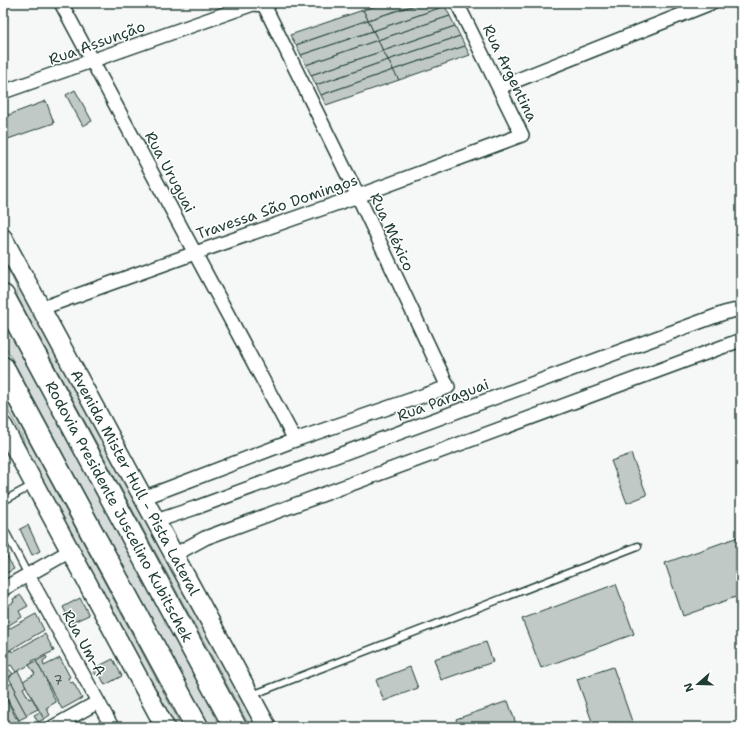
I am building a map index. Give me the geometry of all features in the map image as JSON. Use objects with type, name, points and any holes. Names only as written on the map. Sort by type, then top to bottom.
[{"type":"highway","name":"Rodovia Presidente Juscelino Kubitschek","points":[[3,296],[235,727]]},
{"type":"highway","points":[[3,368],[197,727]]},
{"type":"main road","name":"Avenida Mister Hull - Pista Lateral","points":[[3,238],[267,727]]},
{"type":"main road","points":[[3,426],[165,727]]},
{"type":"street","name":"Rua Uruguai","points":[[61,3],[295,440]]},
{"type":"street","name":"Rua Argentina","points":[[457,3],[500,87],[522,136]]},
{"type":"street","points":[[500,87],[711,3]]},
{"type":"street","name":"Rua Assunção","points":[[3,92],[260,4]]},
{"type":"street","name":"Rua México","points":[[260,4],[358,196],[448,387],[295,440]]},
{"type":"street","name":"Travessa São Domingos","points":[[42,308],[522,136]]},
{"type":"street","name":"Rua Paraguai","points":[[156,521],[741,308]]},
{"type":"street","points":[[174,555],[205,538],[741,340]]},
{"type":"street","points":[[143,498],[295,440]]},
{"type":"street","points":[[3,590],[70,551]]},
{"type":"street","name":"Rua Um-A","points":[[28,575],[112,727]]},
{"type":"street","points":[[52,727],[98,702]]},
{"type":"lane","points":[[3,501],[34,485]]},
{"type":"lane","points":[[3,527],[28,575]]},
{"type":"lane","points":[[250,696],[638,546]]},
{"type":"shaded area","points":[[3,254],[258,727],[250,727],[17,296],[16,285],[5,265]]},
{"type":"shaded area","points":[[3,320],[222,727],[210,727],[3,342]]},
{"type":"shaded area","points":[[3,393],[182,727],[173,727],[25,449],[21,434],[6,407]]},
{"type":"building","points":[[385,3],[421,3],[368,20],[363,10]]},
{"type":"building","points":[[421,3],[443,3],[445,6],[373,31],[368,20]]},
{"type":"building","points":[[445,6],[450,16],[378,40],[373,31]]},
{"type":"building","points":[[363,10],[368,20],[296,45],[290,35]]},
{"type":"building","points":[[450,16],[455,26],[383,51],[378,40]]},
{"type":"building","points":[[368,20],[373,31],[301,55],[296,45]]},
{"type":"building","points":[[455,26],[460,36],[388,60],[383,51]]},
{"type":"building","points":[[373,31],[378,40],[306,65],[301,55]]},
{"type":"building","points":[[460,36],[465,46],[393,70],[388,60]]},
{"type":"building","points":[[378,40],[383,51],[311,75],[306,65]]},
{"type":"building","points":[[465,46],[470,55],[399,80],[393,70]]},
{"type":"building","points":[[383,51],[388,60],[316,85],[311,75]]},
{"type":"building","points":[[388,60],[393,70],[321,95],[316,85]]},
{"type":"building","points":[[393,70],[399,80],[326,105],[321,95]]},
{"type":"building","points":[[75,90],[92,121],[83,126],[66,95]]},
{"type":"building","points":[[46,101],[54,123],[8,139],[3,125],[3,117]]},
{"type":"building","points":[[631,454],[647,495],[627,503],[611,461]]},
{"type":"building","points":[[28,525],[40,551],[32,555],[20,529]]},
{"type":"building","points":[[741,536],[741,595],[683,616],[665,563]]},
{"type":"building","points":[[5,553],[14,569],[3,575],[3,554]]},
{"type":"building","points":[[616,584],[634,634],[541,668],[522,619]]},
{"type":"building","points":[[21,595],[28,606],[19,611],[22,617],[3,630],[3,608],[14,602],[13,599]]},
{"type":"building","points":[[80,598],[89,615],[71,623],[63,607]]},
{"type":"building","points":[[36,614],[44,630],[3,654],[3,632]]},
{"type":"building","points":[[45,634],[54,651],[32,661],[33,663],[16,672],[11,665],[7,667],[13,674],[8,677],[3,668],[3,655],[11,650],[12,652]]},
{"type":"building","points":[[486,642],[493,662],[441,680],[434,659]]},
{"type":"building","points":[[46,656],[47,658],[43,661],[44,666],[60,658],[70,677],[68,678],[71,683],[73,682],[82,698],[62,709],[36,661]]},
{"type":"building","points":[[113,659],[122,676],[105,685],[99,673],[96,675],[93,669]]},
{"type":"building","points":[[36,661],[56,702],[46,708],[50,715],[44,719],[23,681],[35,674],[29,665]]},
{"type":"building","points":[[410,667],[418,688],[384,701],[376,680]]},
{"type":"building","points":[[613,667],[634,727],[594,727],[577,679]]},
{"type":"building","points":[[18,671],[26,686],[23,688],[29,699],[32,698],[38,709],[26,715],[14,692],[16,691],[9,678]]},
{"type":"building","points":[[12,683],[16,691],[14,692],[27,716],[19,720],[3,692],[3,688]]},
{"type":"building","points":[[4,694],[16,718],[17,717],[22,727],[3,727]]},
{"type":"building","points":[[508,701],[516,724],[507,727],[458,727],[456,719]]},
{"type":"building","points":[[40,712],[44,719],[38,722],[34,715]]},
{"type":"building","points":[[94,721],[98,727],[83,727]]}]
